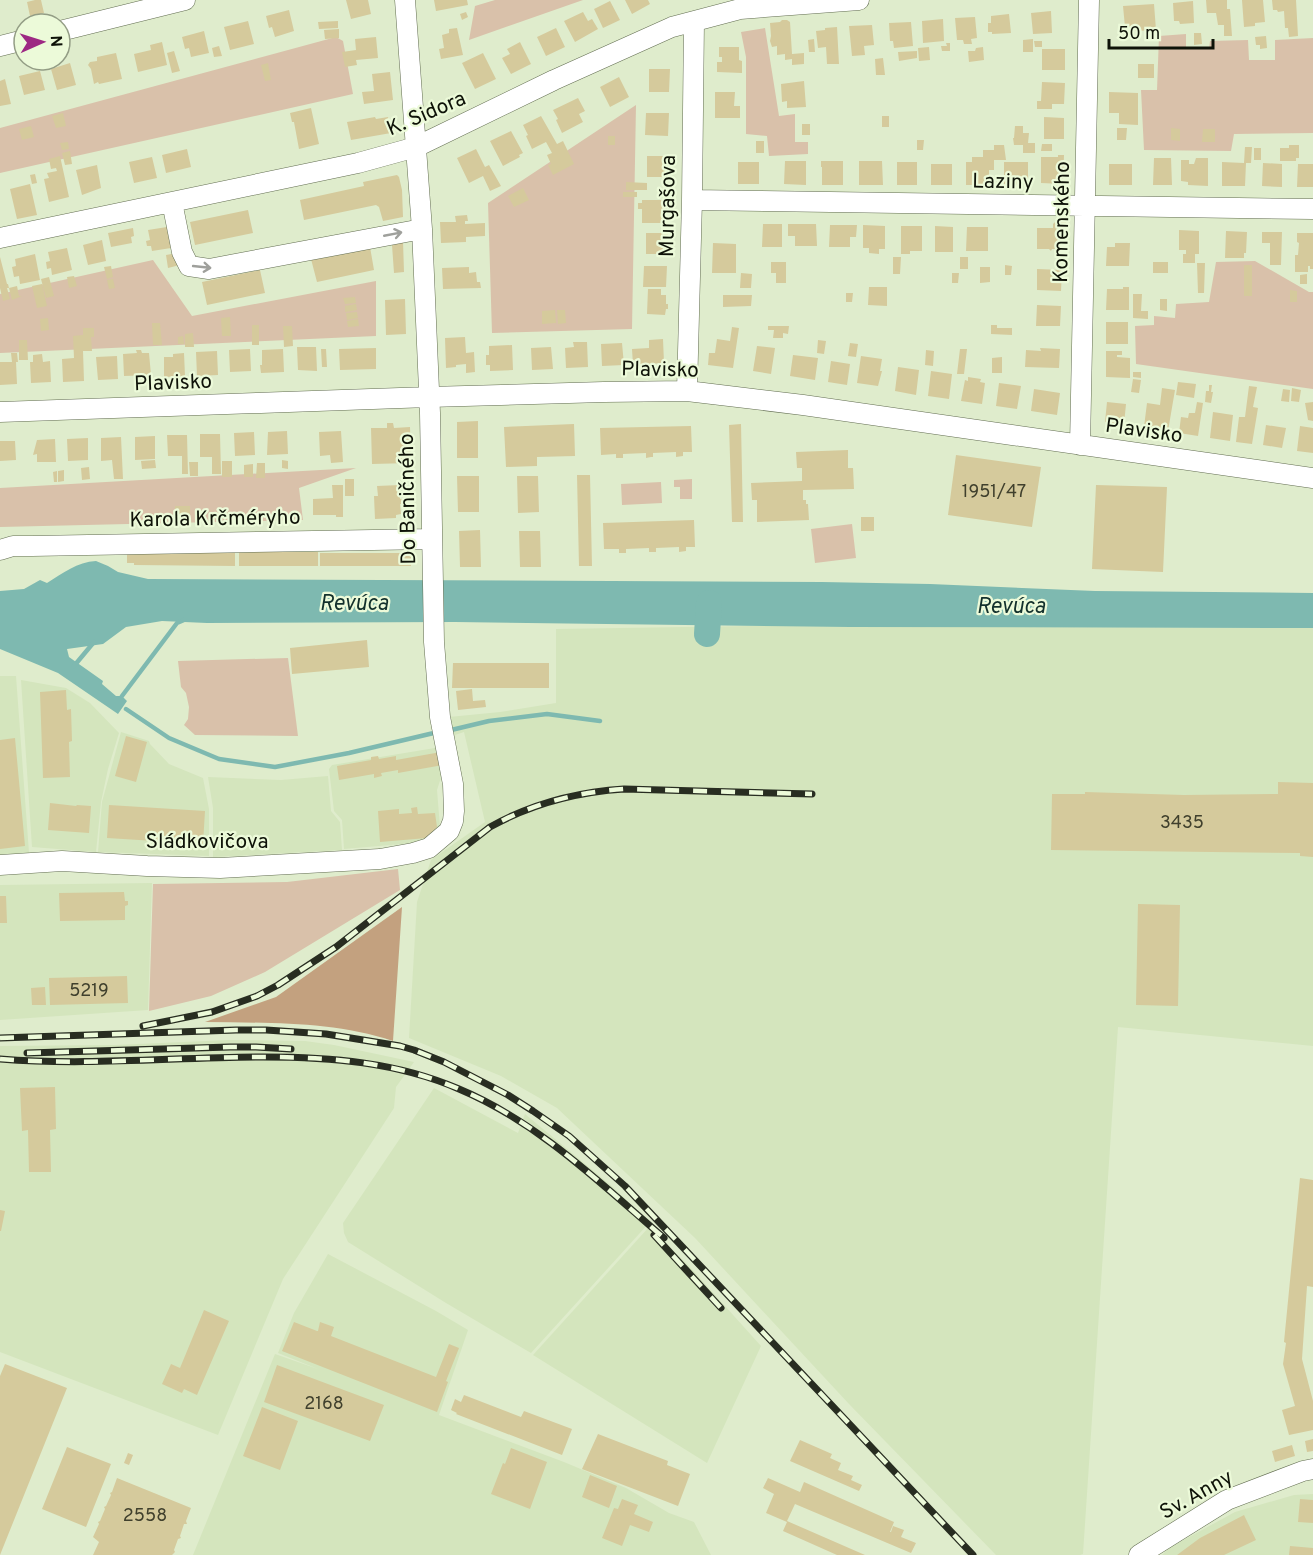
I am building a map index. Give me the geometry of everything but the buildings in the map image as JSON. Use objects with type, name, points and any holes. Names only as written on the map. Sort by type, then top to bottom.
[{"type":"street","points":[[72,29],[186,0]]},
{"type":"street","name":"Do Baničného","points":[[405,0],[422,229],[429,397],[434,628],[440,717],[453,784],[454,811],[453,821],[441,839],[429,848],[413,853]]},
{"type":"street","name":"K. Sidora","points":[[0,238],[358,163],[416,147],[554,80],[672,27],[740,9],[859,0]]},
{"type":"street","name":"Komenského","points":[[1080,444],[1089,0]]},
{"type":"street","name":"Murgašova","points":[[687,392],[694,21]]},
{"type":"street","name":"Laziny","points":[[692,200],[1313,209]]},
{"type":"street","points":[[172,202],[182,252],[189,266],[209,269],[422,229]]},
{"type":"street","name":"Plavisko","points":[[0,412],[429,397],[687,392],[802,405],[1313,478]]},
{"type":"street","name":"Karola Krčméryho","points":[[0,550],[13,546],[432,538]]},
{"type":"street","name":"Sládkovičova","points":[[0,865],[62,861],[220,868],[380,859],[413,853]]},
{"type":"street","name":"Sv. Anny","points":[[1139,1555],[1227,1500],[1313,1469]]},
{"type":"shaded area","points":[[495,0],[583,0],[469,40],[475,6]]},
{"type":"shaded area","points":[[765,28],[779,116],[795,114],[795,142],[808,142],[808,154],[769,156],[767,136],[746,134],[746,57],[741,32]]},
{"type":"shaded area","points":[[1186,34],[1186,49],[1209,49],[1210,41],[1248,40],[1249,60],[1275,60],[1275,40],[1313,38],[1313,133],[1234,134],[1231,151],[1144,150],[1141,90],[1157,90],[1159,36]]},
{"type":"shaded area","points":[[336,37],[343,41],[353,94],[0,173],[0,128]]},
{"type":"shaded area","points":[[636,105],[632,329],[492,333],[488,203]]},
{"type":"shaded area","points":[[153,260],[192,316],[376,281],[376,336],[0,353],[0,294]]},
{"type":"shaded area","points":[[1255,261],[1309,292],[1313,292],[1313,389],[1136,364],[1135,326],[1154,325],[1154,316],[1175,318],[1176,304],[1209,302],[1216,262]]},
{"type":"shaded area","points":[[356,468],[299,488],[303,520],[0,527],[0,488]]},
{"type":"shaded area","points":[[692,479],[692,499],[680,499],[680,487],[674,487],[674,480]]},
{"type":"shaded area","points":[[661,482],[662,503],[622,505],[621,484]]},
{"type":"shaded area","points":[[852,524],[856,558],[815,563],[811,529]]},
{"type":"shaded area","points":[[750,626],[1313,628],[1313,1046],[1118,1027],[1083,1554],[996,1555],[849,1404],[695,1238],[557,1108],[501,1076],[409,1038],[417,902],[431,860],[485,822],[464,732],[452,736],[449,717],[556,703],[556,629]]},
{"type":"shaded area","points":[[288,658],[298,736],[195,735],[184,725],[188,719],[189,707],[186,693],[181,687],[178,661]]},
{"type":"shaded area","points":[[0,676],[16,676],[29,853],[0,856]]},
{"type":"shaded area","points":[[21,680],[66,688],[90,703],[119,733],[101,802],[96,852],[32,847]]},
{"type":"shaded area","points":[[121,732],[149,741],[169,764],[203,778],[209,809],[209,856],[98,852],[102,802]]},
{"type":"shaded area","points":[[441,747],[445,765],[437,790],[440,827],[425,842],[344,849],[342,820],[334,811],[329,769],[332,765]]},
{"type":"shaded area","points":[[328,776],[331,811],[340,822],[342,850],[213,857],[213,808],[208,777],[281,780]]},
{"type":"shaded area","points":[[398,869],[400,890],[265,972],[211,996],[149,1011],[153,884],[287,882]]},
{"type":"shaded area","points":[[152,883],[148,1010],[0,1020],[0,885]]},
{"type":"shaded area","points":[[402,907],[393,1041],[370,1034],[324,1026],[205,1022],[276,997]]},
{"type":"shaded area","points":[[229,1040],[305,1041],[414,1062],[396,1087],[394,1108],[283,1279],[218,1435],[0,1352],[0,1046],[115,1045]]},
{"type":"shaded area","points":[[434,1088],[518,1133],[525,1114],[614,1188],[649,1223],[531,1353],[348,1242],[344,1233],[343,1223]]},
{"type":"shaded area","points":[[649,1227],[689,1266],[761,1346],[707,1463],[533,1355]]},
{"type":"shaded area","points":[[328,1254],[468,1330],[439,1415],[626,1488],[669,1513],[694,1522],[711,1555],[193,1555],[275,1354],[318,1369],[278,1353],[294,1313]]},
{"type":"shaded area","points":[[1313,1494],[1313,1555],[1162,1555],[1169,1548],[1235,1512],[1294,1495]]},
{"type":"water","points":[[96,561],[118,572],[148,579],[822,582],[1095,591],[1313,593],[1313,628],[850,627],[162,621],[126,627],[103,644],[67,649],[69,657],[103,681],[102,684],[116,696],[122,696],[127,701],[118,714],[58,673],[0,649],[0,591],[24,589],[40,580],[47,583],[76,566]]},
{"type":"waterway","name":"Revúca","points":[[707,634],[709,603]]},
{"type":"waterway","points":[[122,696],[177,623],[184,620]]},
{"type":"waterway","points":[[74,666],[94,642]]},
{"type":"waterway","name":"Revúca","points":[[126,709],[169,738],[219,759],[275,767],[349,753],[438,732]]},
{"type":"waterway","name":"Revúca","points":[[447,731],[489,721],[547,714],[600,721]]},
{"type":"railway","points":[[143,1026],[212,1012],[257,996],[278,985],[336,947],[490,827],[538,806],[572,796],[624,789],[812,794]]},
{"type":"railway","points":[[0,1038],[236,1030],[326,1034],[414,1050],[444,1062],[508,1095],[569,1136],[625,1186],[973,1555]]},
{"type":"railway","points":[[27,1053],[230,1047],[291,1049]]},
{"type":"railway","points":[[0,1059],[66,1062],[288,1057],[363,1063],[412,1073],[459,1089],[515,1118],[592,1175],[664,1238]]},
{"type":"railway","points":[[654,1235],[721,1308]]}]
